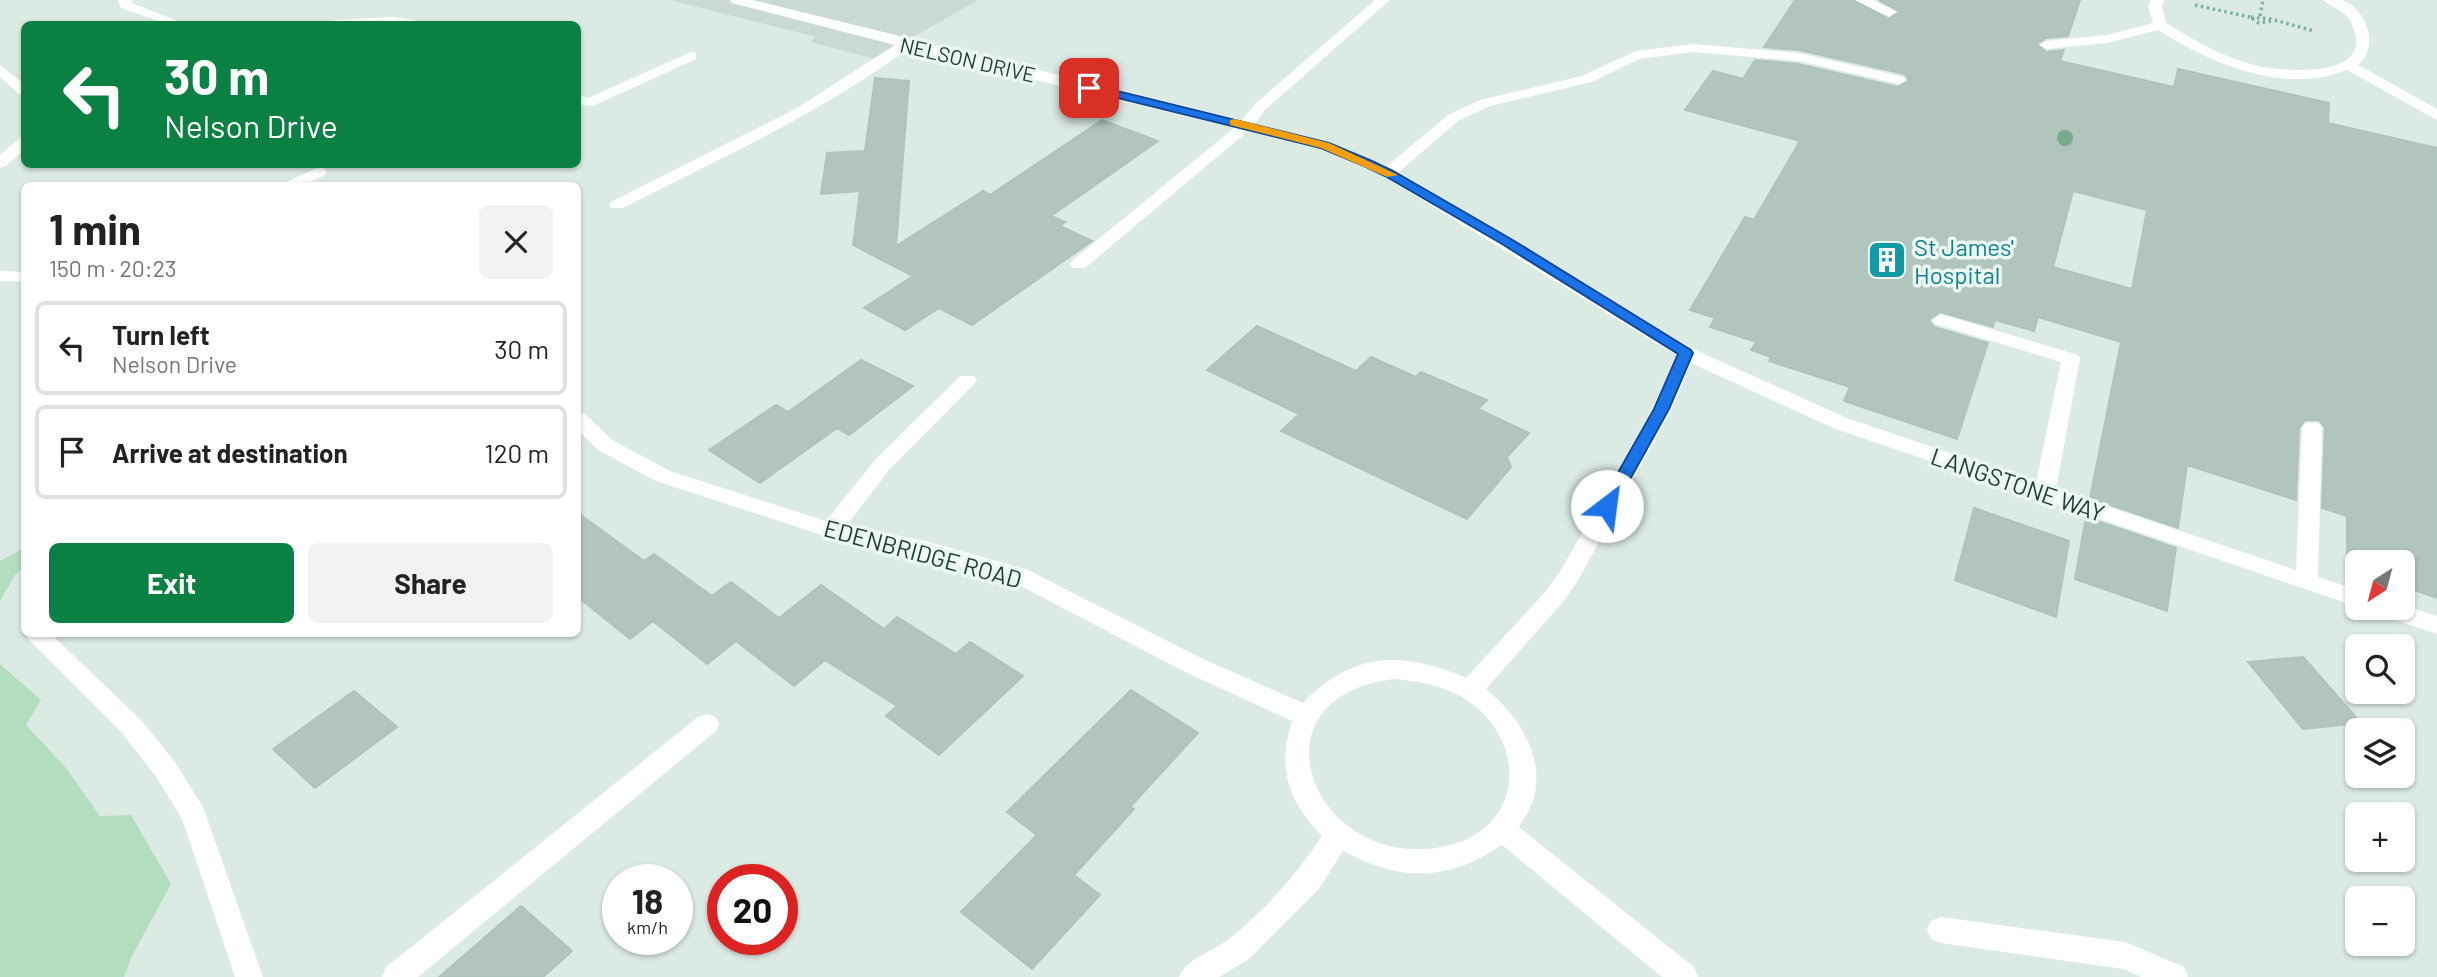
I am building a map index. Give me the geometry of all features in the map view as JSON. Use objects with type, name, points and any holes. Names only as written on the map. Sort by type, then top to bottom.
[{"type":"street","points":[[125,0],[126,5],[170,21]]},
{"type":"street","name":"NELSON DRIVE","points":[[737,0],[763,3],[906,44],[1325,145],[1389,173],[1686,353]]},
{"type":"street","points":[[1079,264],[1246,125],[1260,107],[1383,0]]},
{"type":"street","points":[[1862,0],[1890,12]]},
{"type":"street","points":[[2158,0],[2155,6],[2160,25],[2194,47],[2230,62],[2282,74],[2316,75],[2348,65],[2361,56],[2365,41],[2353,15],[2330,0]]},
{"type":"street","points":[[2046,45],[2107,38],[2160,25]]},
{"type":"street","points":[[617,205],[790,116],[881,63],[906,44]]},
{"type":"street","points":[[1389,173],[1453,118],[1485,103],[1587,79],[1636,55],[1693,48],[1798,57],[1899,80]]},
{"type":"street","points":[[581,103],[691,56]]},
{"type":"street","points":[[2348,65],[2437,115]]},
{"type":"street","points":[[0,69],[21,87]]},
{"type":"street","points":[[0,163],[21,145]]},
{"type":"street","points":[[295,182],[319,172]]},
{"type":"street","points":[[0,276],[21,277]]},
{"type":"street","points":[[1941,320],[2071,359],[2044,494]]},
{"type":"street","points":[[1470,690],[1555,596],[1569,576],[1662,409],[1686,353]]},
{"type":"street","name":"LANGSTONE WAY","points":[[1686,353],[1840,422],[2345,595]]},
{"type":"street","points":[[831,530],[882,464],[967,380]]},
{"type":"street","name":"EDENBRIDGE ROAD","points":[[581,422],[605,445],[663,476],[831,530],[929,550],[1020,576],[1195,666],[1306,716]]},
{"type":"street","points":[[2306,583],[2312,428]]},
{"type":"street","points":[[2415,618],[2437,625]]},
{"type":"street","points":[[40,637],[131,726],[173,781],[194,816],[249,977]]},
{"type":"street","points":[[1394,669],[1427,672],[1470,690],[1499,714],[1516,740],[1524,769],[1521,798],[1503,830],[1467,854],[1431,862],[1378,856],[1338,835],[1313,808],[1297,773],[1297,745],[1306,716],[1331,690],[1369,672],[1394,669]]},
{"type":"street","points":[[396,977],[707,724]]},
{"type":"street","points":[[1503,830],[1684,977]]},
{"type":"street","points":[[1193,977],[1239,949],[1308,881],[1338,835]]},
{"type":"street","points":[[1941,930],[2125,956],[2174,977]]},
{"type":"path","points":[[2260,16],[2263,0]]},
{"type":"path","points":[[2189,4],[2250,17],[2260,16],[2271,21],[2259,23],[2250,17]]},
{"type":"shaded area","points":[[670,0],[978,0],[875,59],[810,42],[816,37]]},
{"type":"green space","points":[[21,550],[21,570],[0,601],[0,561]]},
{"type":"green space","points":[[0,664],[41,700],[26,725],[66,768],[100,816],[131,815],[171,884],[132,956],[124,977],[0,977]]},
{"type":"building","name":"St James' Hospital","points":[[1795,0],[1853,0],[1889,19],[1899,11],[1879,0],[2080,0],[2068,36],[2046,38],[2037,44],[2046,52],[2064,50],[2060,61],[2174,87],[2178,69],[2329,103],[2328,123],[2437,148],[2437,598],[2415,590],[2415,550],[2347,550],[2347,516],[2322,508],[2325,428],[2319,420],[2305,420],[2299,428],[2296,500],[2187,465],[2178,528],[2090,498],[2121,342],[2038,317],[2034,331],[1995,320],[1993,327],[1940,312],[1929,320],[1934,327],[1988,343],[1957,439],[1844,401],[1850,387],[1769,361],[1771,357],[1751,350],[1756,342],[1710,327],[1715,318],[1690,310],[1745,217],[1754,220],[1800,141],[1685,110],[1713,71],[1743,79],[1755,60],[1798,64],[1898,87],[1909,81],[1905,74],[1799,50],[1764,47]],"holes":[[[2073,191],[2147,210],[2132,289],[2053,267]]]},
{"type":"building","points":[[875,78],[909,81],[896,246],[983,191],[990,195],[1102,120],[1158,141],[1051,216],[1065,222],[1060,226],[1092,241],[972,325],[939,308],[905,330],[864,308],[913,276],[853,245],[860,191],[821,194],[827,153],[865,151]]},
{"type":"building","points":[[1257,326],[1356,371],[1371,357],[1416,377],[1421,372],[1487,400],[1478,409],[1529,433],[1507,457],[1511,467],[1467,519],[1281,431],[1299,414],[1207,370]]},
{"type":"building","points":[[861,360],[913,386],[849,435],[837,428],[760,483],[709,450],[776,405],[788,412]]},
{"type":"building","points":[[1974,508],[2069,541],[2056,617],[1955,580]]},
{"type":"building","points":[[581,515],[644,561],[654,554],[712,596],[731,582],[779,618],[821,585],[884,629],[897,617],[956,654],[970,642],[1023,676],[939,755],[886,716],[897,706],[825,660],[794,686],[736,641],[707,664],[653,621],[630,639],[581,599]]},
{"type":"building","points":[[2086,517],[2176,548],[2167,611],[2075,579]]},
{"type":"building","points":[[2303,657],[2357,718],[2345,718],[2345,725],[2303,729],[2248,662]]},
{"type":"building","points":[[1131,690],[1198,733],[1130,807],[1134,809],[1074,875],[1100,895],[1032,969],[961,912],[1037,835],[1007,812]]},
{"type":"building","points":[[354,691],[397,727],[315,788],[273,749]]},
{"type":"building","points":[[521,906],[572,951],[543,977],[439,977]]},
{"type":"slow traffic","points":[[1235,122],[1325,145],[1392,175]]},
{"type":"place","name":"St James' Hospital","points":[[1887,260]]},
{"type":"route","points":[[1089,88],[1325,145],[1389,173],[1686,353],[1662,409],[1607,506]]}]
